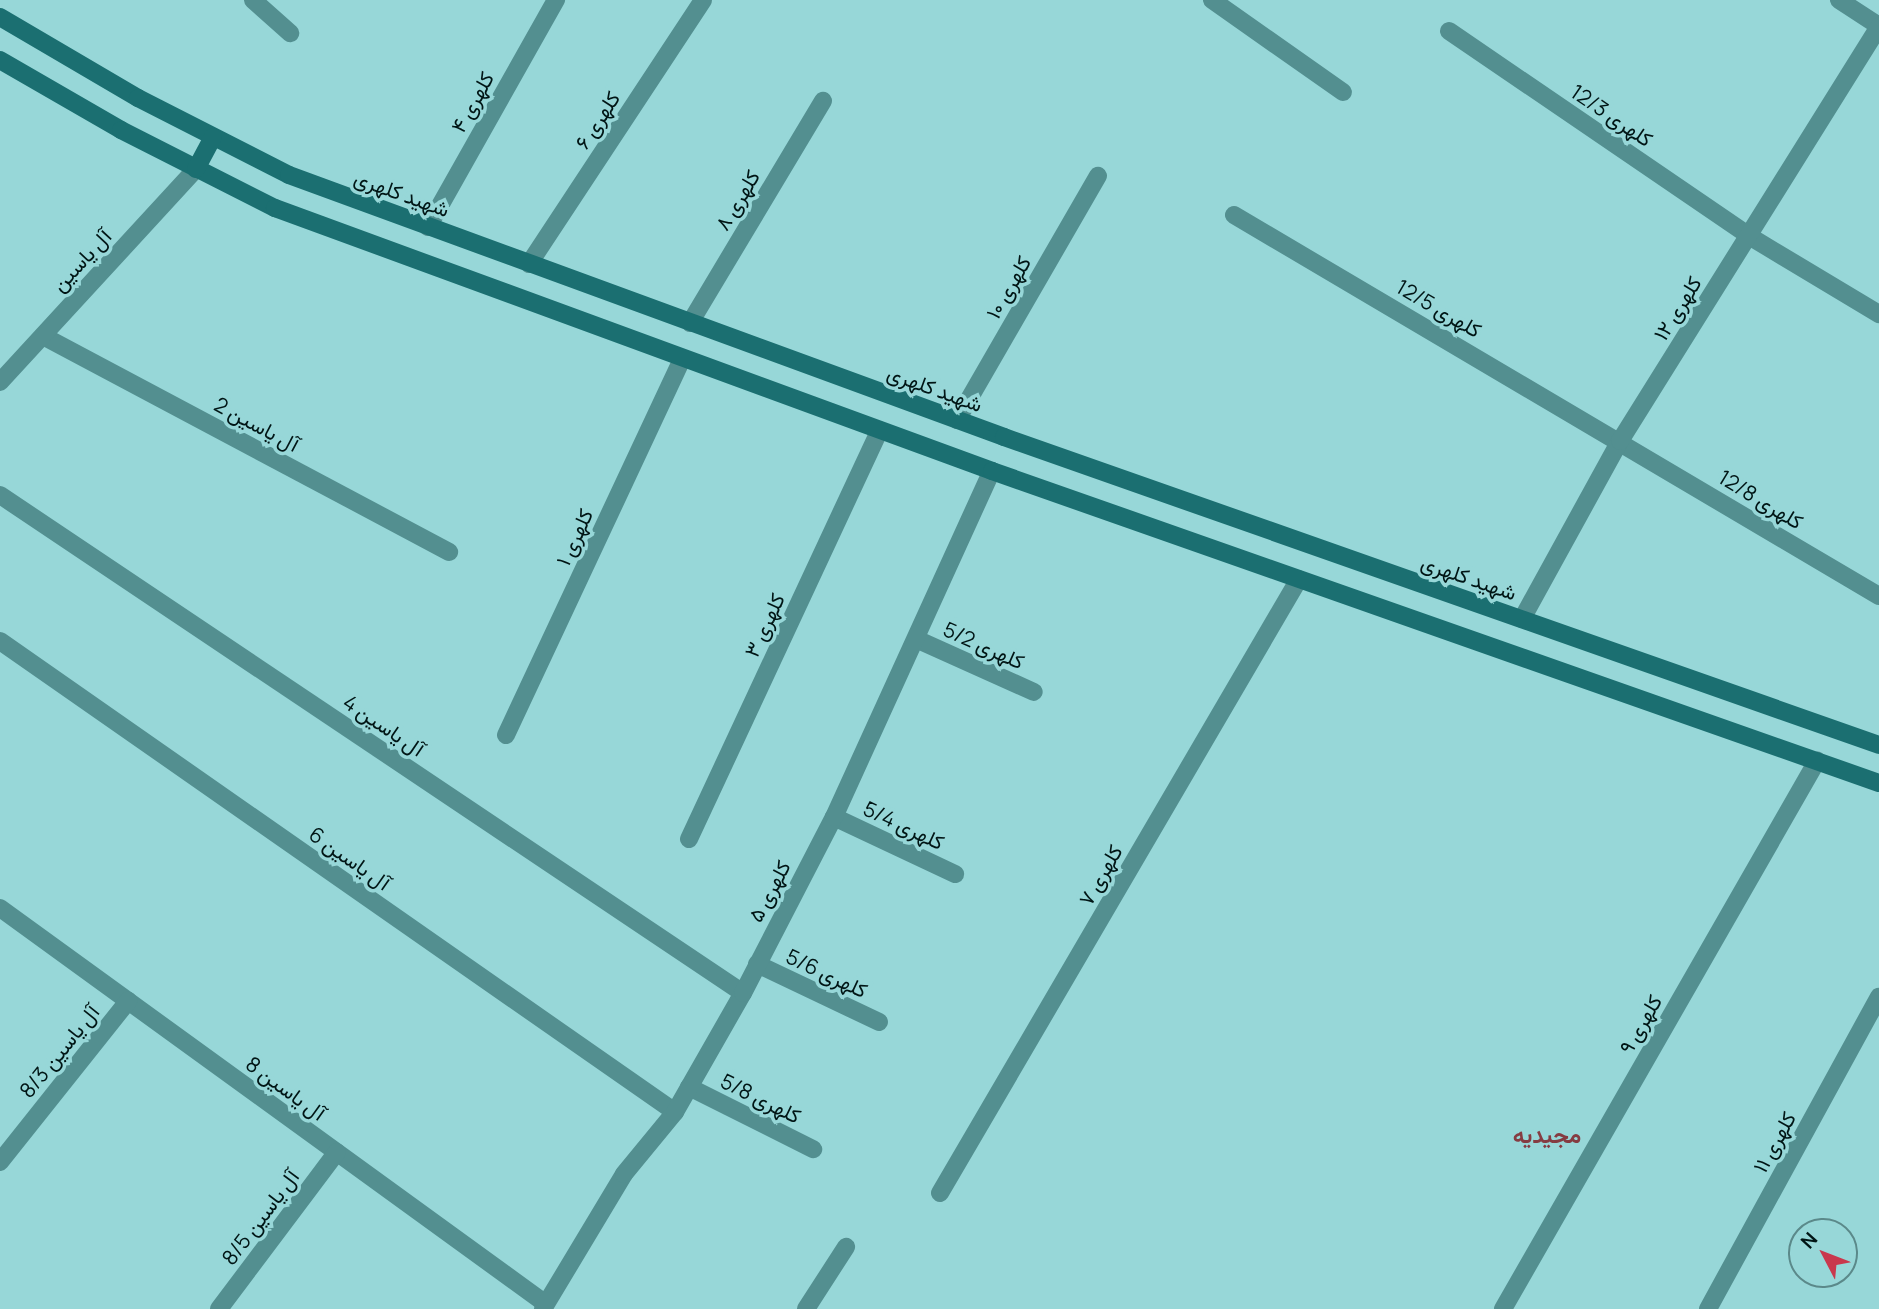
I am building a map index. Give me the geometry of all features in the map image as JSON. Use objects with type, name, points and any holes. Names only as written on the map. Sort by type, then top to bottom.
[{"type":"main road","name":"شهید کلهری","points":[[0,17],[116,86],[289,175],[957,420],[1879,745]]},
{"type":"main road","points":[[0,60],[110,124],[275,208],[992,471],[1879,783]]},
{"type":"main road","points":[[196,169],[213,137]]},
{"type":"street","points":[[253,0],[290,33]]},
{"type":"street","name":"کلهری ۴","points":[[428,227],[556,0]]},
{"type":"street","name":"کلهری ۶","points":[[529,264],[703,0]]},
{"type":"street","points":[[1213,0],[1343,92]]},
{"type":"street","points":[[1839,0],[1879,26]]},
{"type":"street","name":"کلهری ۱۲","points":[[1522,619],[1620,441],[1879,26]]},
{"type":"street","name":"کلهری 12/3","points":[[1449,31],[1749,236],[1879,314]]},
{"type":"street","name":"کلهری ۸","points":[[690,323],[823,101]]},
{"type":"street","name":"آل یاسین","points":[[0,382],[196,169]]},
{"type":"street","name":"کلهری ۱۰","points":[[957,420],[1098,176]]},
{"type":"street","name":"کلهری 12/5","points":[[1234,215],[1620,441]]},
{"type":"street","name":"آل یاسین 2","points":[[43,336],[449,552]]},
{"type":"street","name":"کلهری ۱","points":[[506,735],[683,358]]},
{"type":"street","name":"کلهری ۳","points":[[689,839],[880,430]]},
{"type":"street","name":"کلهری 12/8","points":[[1620,441],[1879,596]]},
{"type":"street","name":"کلهری ۵","points":[[545,1307],[624,1174],[675,1112],[743,993],[834,817],[992,471]]},
{"type":"street","name":"آل یاسین 4","points":[[0,495],[743,993]]},
{"type":"street","name":"کلهری ۷","points":[[940,1193],[1299,579]]},
{"type":"street","name":"کلهری 5/2","points":[[916,639],[1034,692]]},
{"type":"street","name":"آل یاسین 6","points":[[0,642],[675,1112]]},
{"type":"street","name":"کلهری ۹","points":[[1503,1309],[1816,761]]},
{"type":"street","name":"کلهری 5/4","points":[[834,817],[955,874]]},
{"type":"street","name":"آل یاسین 8","points":[[0,908],[337,1152],[545,1307]]},
{"type":"street","name":"کلهری 5/6","points":[[757,964],[878,1022]]},
{"type":"street","name":"کلهری ۱۱","points":[[1708,1309],[1879,997]]},
{"type":"street","name":"آل یاسین 8/3","points":[[0,1162],[128,1001]]},
{"type":"street","name":"کلهری 5/8","points":[[689,1087],[813,1149]]},
{"type":"street","name":"آل یاسین 8/5","points":[[219,1309],[337,1152]]},
{"type":"street","points":[[806,1309],[846,1247]]},
{"type":"district","name":"مجیدیه","points":[[1547,1134]]}]
